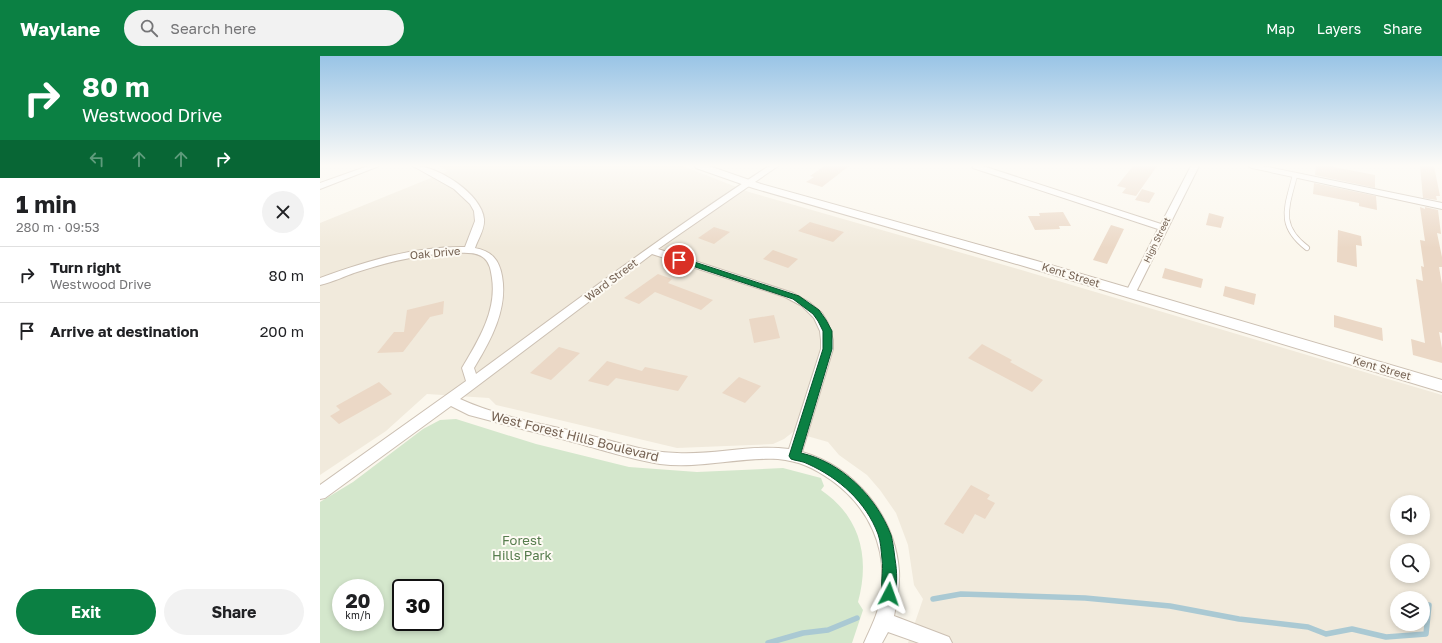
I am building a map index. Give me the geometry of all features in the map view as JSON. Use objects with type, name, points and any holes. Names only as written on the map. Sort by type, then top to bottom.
[{"type":"street","points":[[465,193],[474,202],[479,211],[480,221],[469,250]]},
{"type":"street","name":"Ward Street","points":[[450,400],[650,250],[731,193]]},
{"type":"street","name":"Kent Street","points":[[787,193],[1032,264],[1442,386]]},
{"type":"street","points":[[1059,193],[1163,228]]},
{"type":"street","name":"High Street","points":[[1130,294],[1181,193]]},
{"type":"street","points":[[1382,193],[1442,206]]},
{"type":"street","name":"Oak Drive","points":[[320,282],[348,271],[404,256],[441,251],[469,250],[479,252],[490,258],[493,262],[496,274],[498,300],[493,318],[478,352],[468,368],[473,382]]},
{"type":"street","points":[[650,250],[796,298],[816,312],[822,320],[828,331],[828,349],[794,456]]},
{"type":"street","points":[[320,494],[450,400]]},
{"type":"street","name":"West Forest Hills Boulevard","points":[[450,400],[474,411],[627,451],[662,458],[703,458],[761,453],[794,456],[810,459],[840,476],[862,497],[877,518],[885,536],[890,569],[889,591],[883,621],[872,643]]},
{"type":"street","points":[[883,621],[943,643]]},
{"type":"lane","points":[[1291,193],[1286,218],[1287,228],[1296,241],[1306,248]]},
{"type":"shaded area","points":[[393,193],[754,193],[1018,269],[1442,395],[1442,643],[908,643],[923,599],[914,585],[908,545],[896,513],[880,490],[867,475],[839,455],[828,442],[793,432],[784,439],[773,444],[677,448],[496,405],[489,398],[427,394],[386,431],[320,475],[320,223]]},
{"type":"green space","name":"Forest Hills Park","points":[[456,419],[536,444],[629,467],[697,472],[783,468],[821,478],[824,486],[821,490],[835,501],[845,513],[859,540],[862,554],[863,570],[858,602],[863,610],[852,643],[320,643],[320,502],[353,482],[423,429],[440,420]]},
{"type":"building","points":[[1124,193],[1138,193],[1136,196]]},
{"type":"building","points":[[1139,193],[1155,193],[1149,203],[1135,200]]},
{"type":"building","points":[[1364,193],[1376,196],[1377,210],[1359,206],[1359,203],[1313,194]]},
{"type":"building","points":[[1423,193],[1439,193],[1440,196],[1436,196],[1437,200],[1423,198]]},
{"type":"building","points":[[1420,207],[1438,210],[1441,234],[1437,233],[1442,257],[1442,267],[1439,267],[1442,284],[1442,333],[1439,332],[1442,348],[1442,363],[1413,355],[1411,339],[1425,343],[1416,279],[1423,281],[1421,266],[1424,267],[1420,240],[1425,241]]},
{"type":"building","points":[[1063,212],[1071,226],[1059,226],[1060,229],[1035,230],[1028,216],[1040,216],[1039,213]]},
{"type":"building","points":[[1209,213],[1224,217],[1221,228],[1206,225]]},
{"type":"building","points":[[810,222],[844,232],[833,242],[798,231]]},
{"type":"building","points":[[1111,225],[1124,229],[1107,264],[1093,260]]},
{"type":"building","points":[[714,227],[730,232],[714,244],[698,238]]},
{"type":"building","points":[[1338,230],[1361,236],[1362,246],[1356,245],[1357,267],[1337,262]]},
{"type":"building","points":[[773,250],[798,259],[788,268],[763,259]]},
{"type":"building","points":[[1165,268],[1203,279],[1201,288],[1162,278]]},
{"type":"building","points":[[658,274],[672,279],[668,283],[713,300],[701,310],[655,292],[639,304],[624,298]]},
{"type":"building","points":[[1225,286],[1256,294],[1254,305],[1223,296]]},
{"type":"building","points":[[444,301],[443,314],[430,317],[403,352],[377,353],[394,332],[404,332],[407,310]]},
{"type":"building","points":[[774,315],[780,338],[754,343],[749,319]]},
{"type":"building","points":[[1334,315],[1382,328],[1383,341],[1334,327]]},
{"type":"building","points":[[982,344],[1012,360],[1010,362],[1043,380],[1032,392],[968,358]]},
{"type":"building","points":[[559,347],[580,353],[551,380],[530,373]]},
{"type":"building","points":[[607,361],[642,371],[645,367],[688,376],[678,391],[616,378],[608,386],[588,381]]},
{"type":"building","points":[[739,377],[761,386],[745,403],[722,393]]},
{"type":"building","points":[[379,382],[392,394],[339,424],[330,416],[340,410],[336,406]]},
{"type":"building","points":[[971,485],[990,495],[987,499],[995,503],[985,519],[975,514],[963,534],[944,524]]},
{"type":"waterway","points":[[933,599],[961,594],[1085,598],[1170,606],[1239,619],[1308,627],[1326,634],[1352,629],[1386,637],[1426,634],[1426,631]]},
{"type":"waterway","points":[[768,643],[803,633],[828,630],[857,618]]},
{"type":"route","points":[[679,260],[789,295],[816,312],[822,320],[828,331],[828,349],[794,456],[810,459],[840,476],[854,488],[866,502],[877,518],[885,536],[890,569],[889,594]]}]
